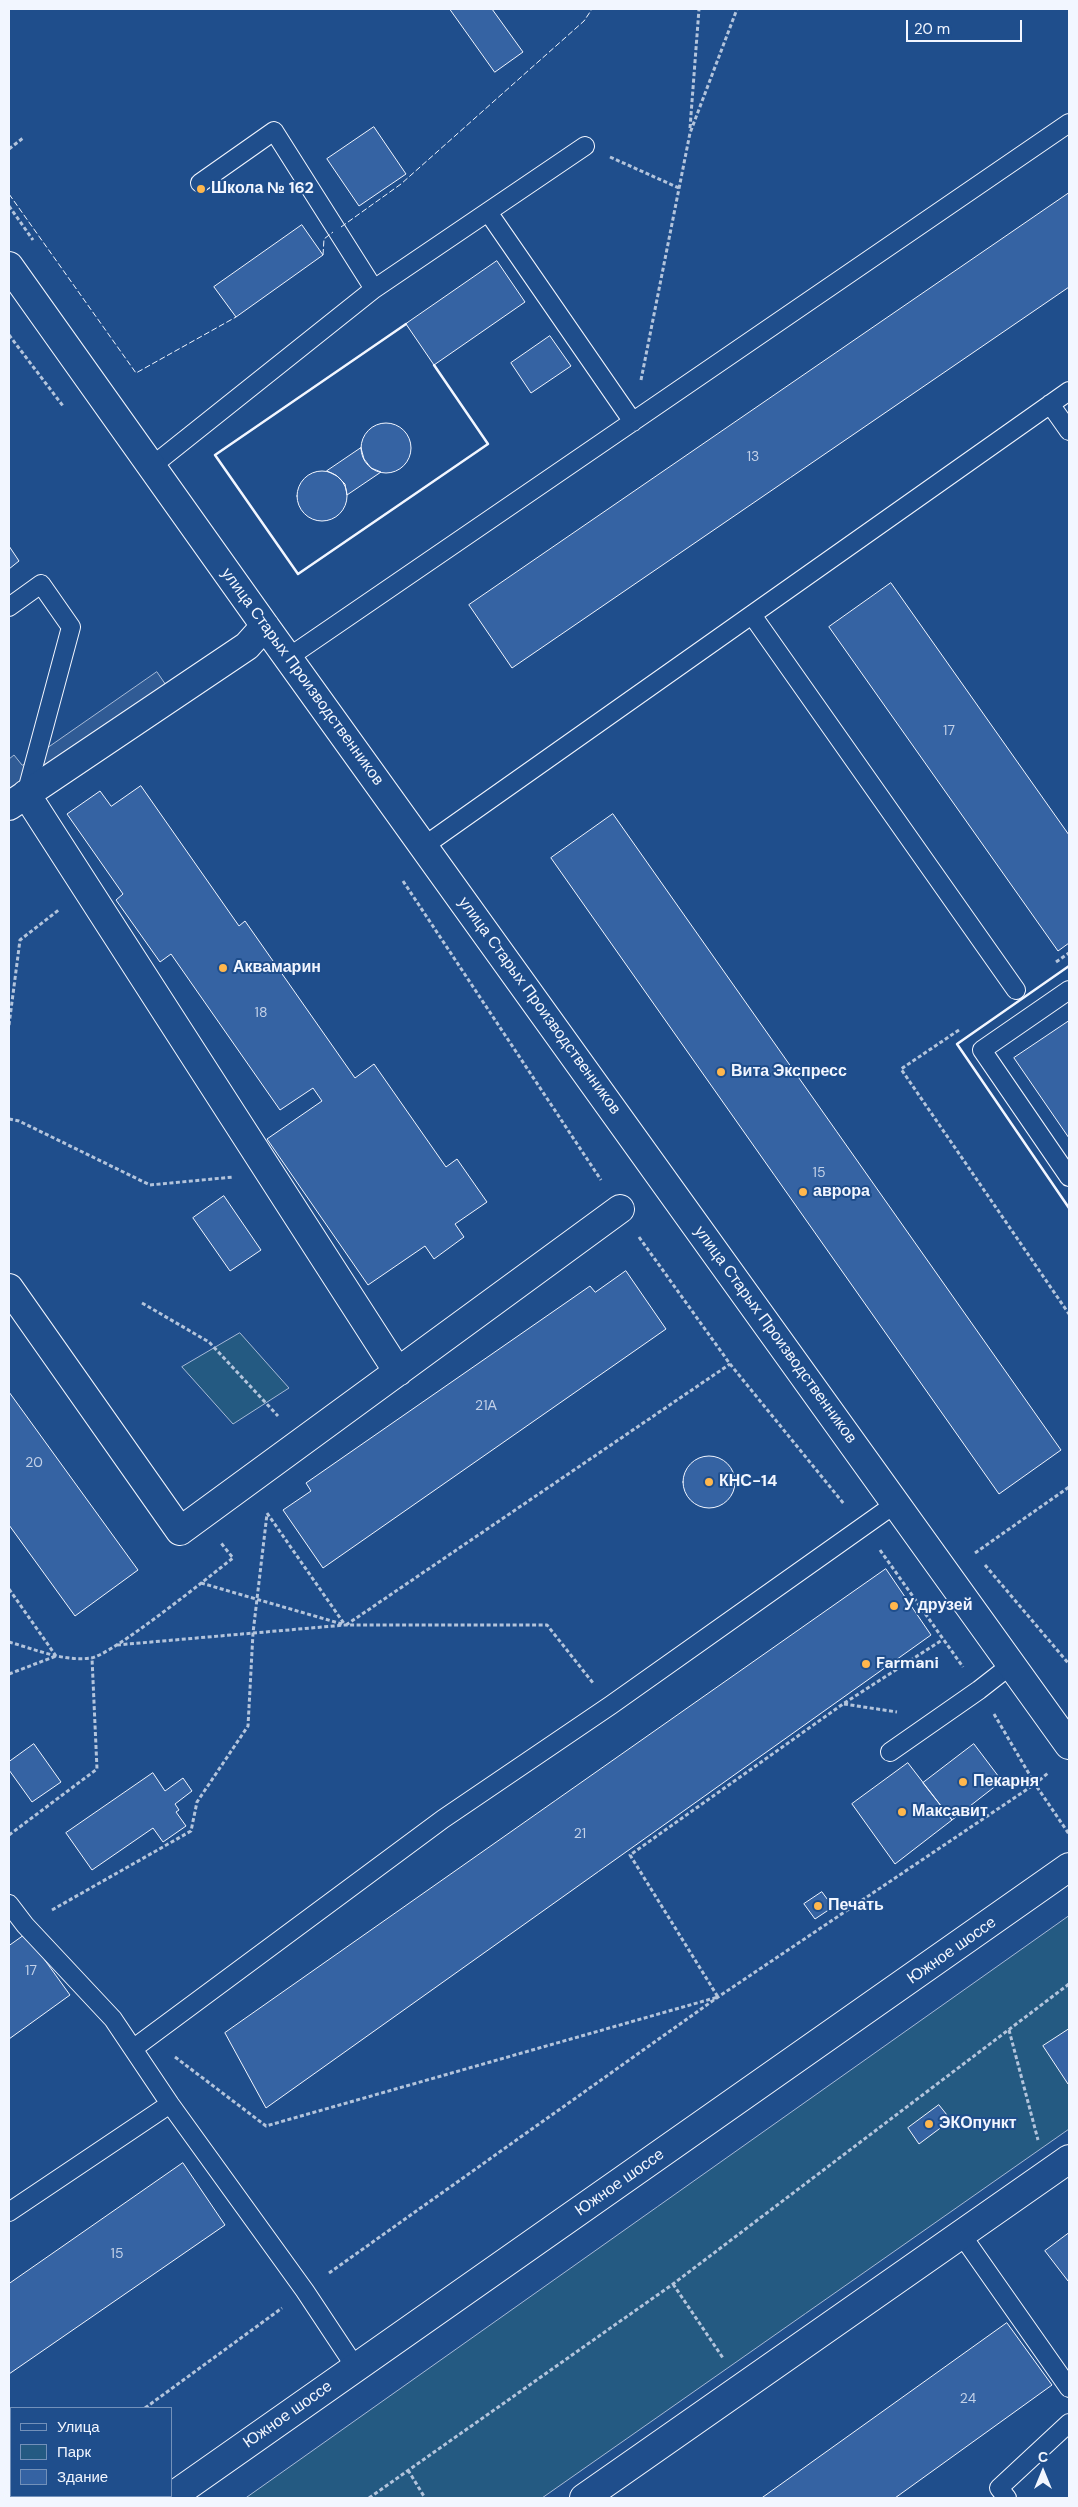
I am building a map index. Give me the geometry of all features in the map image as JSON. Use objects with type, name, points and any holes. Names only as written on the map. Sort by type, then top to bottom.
[{"type":"street","name":"улица Старых Производственников","points":[[9,266],[265,626],[1069,1745]]},
{"type":"street","points":[[265,626],[247,646],[17,800],[86,888],[398,1372]]},
{"type":"street","points":[[9,1288],[180,1531],[620,1209]]},
{"type":"street","name":"Южное шоссе","points":[[172,2497],[1069,1867]]},
{"type":"street","points":[[584,2498],[1069,2159]]},
{"type":"lane","points":[[289,657],[1069,123]]},
{"type":"lane","points":[[200,183],[274,131],[374,289]]},
{"type":"lane","points":[[152,466],[374,289],[584,146]]},
{"type":"lane","points":[[488,212],[632,422]]},
{"type":"lane","points":[[424,846],[1069,391]]},
{"type":"lane","points":[[1050,404],[1069,431]]},
{"type":"lane","points":[[9,606],[41,584],[71,627],[17,800]]},
{"type":"lane","points":[[752,615],[1016,990]]},
{"type":"lane","points":[[1069,990],[982,1050],[1069,1177]]},
{"type":"lane","points":[[134,2048],[443,1819],[611,1705],[895,1504]]},
{"type":"lane","points":[[890,1752],[979,1690],[1011,1665]]},
{"type":"lane","points":[[9,1904],[25,1925],[113,2019],[170,2104],[305,2291],[356,2368]]},
{"type":"lane","points":[[9,2212],[170,2104]]},
{"type":"lane","points":[[961,2234],[1069,2388]]},
{"type":"lane","points":[[1006,2498],[999,2488],[1069,2423]]},
{"type":"path","points":[[632,422],[690,133],[699,9]]},
{"type":"path","points":[[690,133],[737,9]]},
{"type":"path","points":[[9,149],[23,138]]},
{"type":"path","points":[[584,146],[679,188]]},
{"type":"path","points":[[9,335],[68,413]]},
{"type":"path","points":[[401,878],[620,1209],[730,1364],[862,1527],[979,1690],[1035,1784],[1069,1834]]},
{"type":"path","points":[[9,1025],[20,940],[86,888]]},
{"type":"path","points":[[1016,990],[1069,953]]},
{"type":"path","points":[[962,1027],[901,1069],[1069,1314]]},
{"type":"path","points":[[9,1119],[19,1121],[150,1185],[270,1174]]},
{"type":"path","points":[[142,1303],[209,1342],[302,1442]]},
{"type":"path","points":[[345,1625],[730,1364]]},
{"type":"path","points":[[975,1553],[1069,1487]]},
{"type":"path","points":[[262,1506],[345,1625]]},
{"type":"path","points":[[25,1925],[191,1831],[197,1802],[248,1726],[253,1633],[267,1514]]},
{"type":"path","points":[[9,1642],[56,1656],[92,1658],[117,1645],[233,1558],[218,1538]]},
{"type":"path","points":[[200,1583],[345,1625]]},
{"type":"path","points":[[9,1589],[56,1656]]},
{"type":"path","points":[[117,1645],[345,1625],[547,1625],[611,1705]]},
{"type":"path","points":[[718,1997],[630,1855],[843,1704],[942,1640]]},
{"type":"path","points":[[9,1674],[56,1656]]},
{"type":"path","points":[[9,1835],[97,1769],[92,1658]]},
{"type":"path","points":[[843,1704],[937,1718]]},
{"type":"path","points":[[146,2407],[305,2291],[718,1997],[1035,1784],[1049,1772]]},
{"type":"path","points":[[368,2498],[673,2284],[1069,1984]]},
{"type":"path","points":[[178,2067],[174,2057],[266,2126],[718,1997]]},
{"type":"path","points":[[1009,2030],[1046,2175]]},
{"type":"path","points":[[673,2284],[743,2387]]},
{"type":"path","points":[[408,2470],[425,2498]]},
{"type":"green space","points":[[240,1333],[289,1388],[233,1424],[182,1367]]},
{"type":"green space","points":[[1069,1916],[1069,2129],[542,2498],[246,2498]]},
{"type":"shaded area","points":[[157,672],[168,688],[9,798],[9,759],[14,755],[22,765]]},
{"type":"building","points":[[450,9],[492,9],[523,52],[495,72]]},
{"type":"building","points":[[374,127],[406,174],[359,206],[327,159]]},
{"type":"building","points":[[1069,193],[1069,287],[512,668],[469,605]]},
{"type":"building","points":[[302,225],[323,255],[236,317],[214,287]]},
{"type":"building","points":[[497,261],[525,302],[434,365],[406,324]]},
{"type":"building","points":[[550,336],[571,366],[531,393],[511,363]]},
{"type":"building","points":[[386,423],[395,425],[406,434],[411,448],[409,457],[400,468],[386,473],[377,471],[366,462],[361,448],[363,439],[372,428]]},
{"type":"building","points":[[361,448],[364,459],[371,468],[381,472],[347,495],[345,484],[337,476],[327,471]]},
{"type":"building","points":[[322,471],[336,475],[343,482],[347,496],[343,510],[336,517],[322,521],[308,517],[301,510],[297,496],[301,482],[308,475]]},
{"type":"building","points":[[9,546],[19,561],[9,569]]},
{"type":"building","points":[[891,583],[1069,835],[1069,943],[1058,951],[829,627]]},
{"type":"building","points":[[141,786],[239,926],[245,921],[355,1078],[374,1064],[446,1167],[457,1159],[487,1202],[455,1224],[464,1237],[434,1259],[425,1246],[368,1285],[267,1139],[322,1101],[313,1088],[280,1110],[171,954],[160,962],[116,900],[123,894],[67,814],[100,791],[111,806]]},
{"type":"building","points":[[613,814],[1061,1450],[999,1494],[551,858]]},
{"type":"building","points":[[1069,1021],[1069,1138],[1014,1058]]},
{"type":"building","points":[[224,1196],[261,1250],[230,1271],[193,1218]]},
{"type":"building","points":[[626,1271],[666,1329],[323,1568],[283,1510],[311,1491],[306,1483],[590,1286],[595,1292]]},
{"type":"building","points":[[9,1392],[138,1570],[75,1616],[9,1525]]},
{"type":"building","name":"КНС-14","points":[[709,1456],[719,1458],[727,1464],[733,1472],[735,1482],[733,1492],[727,1500],[719,1506],[709,1508],[699,1506],[691,1500],[685,1492],[683,1482],[685,1472],[691,1464],[699,1458]]},
{"type":"building","points":[[886,1569],[931,1635],[266,2108],[225,2033]]},
{"type":"building","points":[[34,1744],[61,1782],[32,1802],[9,1770],[9,1762]]},
{"type":"building","name":"Пекарня","points":[[974,1744],[1002,1781],[952,1820],[923,1783]]},
{"type":"building","name":"Максавит","points":[[908,1763],[952,1820],[895,1864],[852,1804]]},
{"type":"building","points":[[153,1773],[165,1791],[183,1778],[192,1791],[175,1804],[179,1810],[176,1812],[186,1826],[163,1842],[153,1828],[92,1870],[66,1833]]},
{"type":"building","name":"Печать","points":[[822,1892],[833,1907],[815,1919],[804,1904]]},
{"type":"building","points":[[26,1934],[70,1995],[9,2039],[9,1946]]},
{"type":"building","points":[[1069,2029],[1069,2083],[1068,2084],[1043,2046]]},
{"type":"building","name":"ЭКОпункт","points":[[939,2105],[951,2120],[919,2144],[908,2128]]},
{"type":"building","points":[[183,2163],[225,2225],[9,2374],[9,2284]]},
{"type":"building","points":[[1069,2233],[1069,2280],[1068,2281],[1045,2251]]},
{"type":"building","points":[[1007,2323],[1052,2385],[895,2498],[762,2498]]},
{"type":"fence","points":[[341,227],[401,184],[584,21],[592,9]]},
{"type":"fence","points":[[9,194],[136,373],[236,317]]},
{"type":"fence","points":[[323,255],[324,239],[333,232]]},
{"type":"wall","points":[[406,324],[215,455],[298,574],[488,444],[434,365]]},
{"type":"wall","points":[[1069,966],[957,1044],[1069,1208]]},
{"type":"place","name":"Школа № 162","points":[[201,189]]},
{"type":"place","name":"Аквамарин","points":[[223,968]]},
{"type":"place","name":"Вита Экспресс","points":[[721,1072]]},
{"type":"place","name":"аврора","points":[[803,1192]]},
{"type":"place","name":"КНС-14","points":[[709,1482]]},
{"type":"place","name":"У друзей","points":[[894,1606]]},
{"type":"place","name":"Farmani","points":[[866,1664]]},
{"type":"place","name":"Пекарня","points":[[963,1782]]},
{"type":"place","name":"Максавит","points":[[902,1812]]},
{"type":"place","name":"Печать","points":[[818,1906]]},
{"type":"place","name":"ЭКОпункт","points":[[929,2124]]}]
